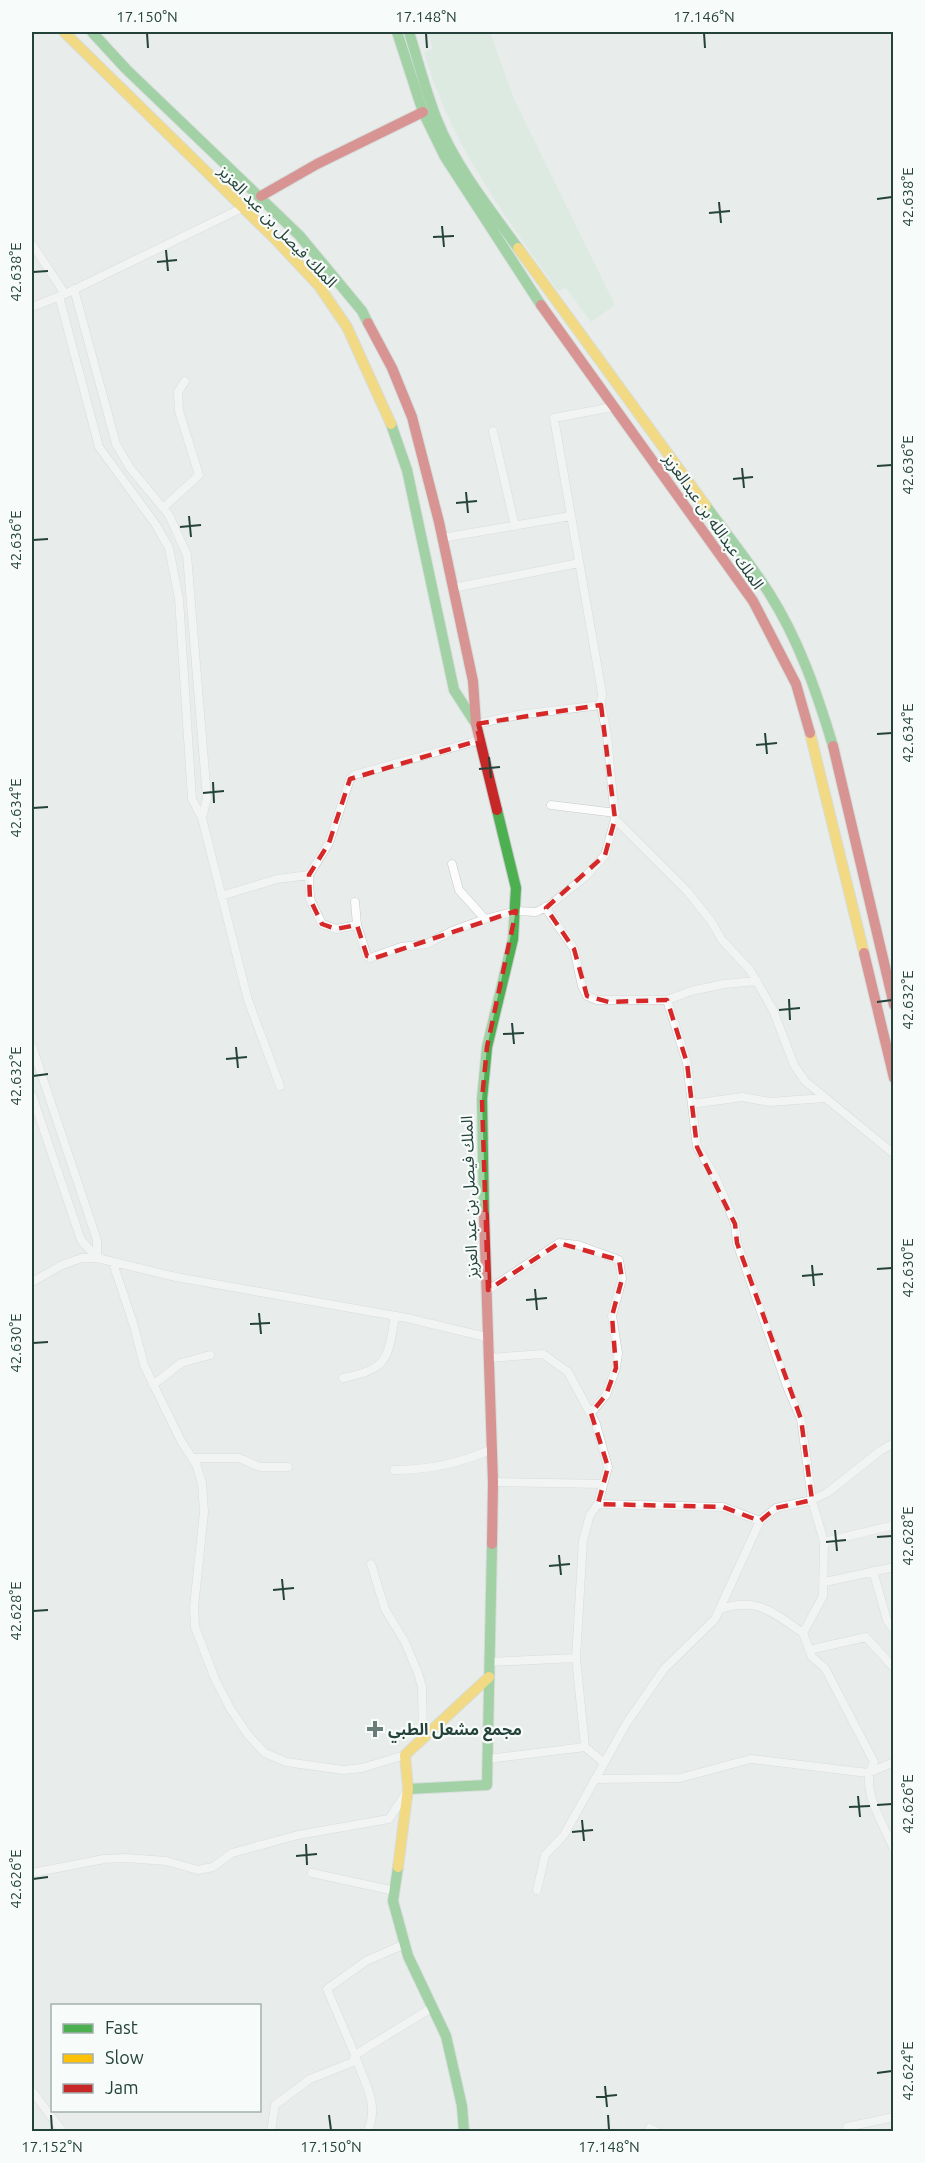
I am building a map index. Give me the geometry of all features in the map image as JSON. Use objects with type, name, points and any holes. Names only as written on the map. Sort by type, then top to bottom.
[{"type":"street","name":"الملك فيصل بن عبد العزيز","points":[[64,32],[319,286],[354,338],[391,424],[406,470],[436,596],[454,690],[476,724]]},
{"type":"street","name":"الملك فيصل بن عبد العزيز","points":[[92,32],[126,69],[261,196],[305,243],[372,327],[412,417],[442,538],[473,681],[476,724],[516,888],[513,939],[487,1047],[482,1099],[482,1195],[488,1290],[486,1337],[493,1482],[487,1785],[408,1789]]},
{"type":"street","name":"الملك عبدالله بن عبدالعزيز","points":[[397,32],[423,112],[445,157],[472,203],[564,339],[753,601],[796,684],[832,815],[894,1078]]},
{"type":"street","name":"الملك عبدالله بن عبدالعزيز","points":[[409,32],[437,119],[450,147],[483,200],[769,594],[792,636],[811,678],[831,737],[894,1005]]},
{"type":"street","points":[[261,196],[317,164],[423,112]]},
{"type":"street","points":[[32,307],[62,295],[242,208]]},
{"type":"street","points":[[32,244],[62,295],[99,447],[156,525],[169,548],[178,599],[192,799],[202,818],[248,999],[280,1086]]},
{"type":"street","points":[[74,289],[116,444],[130,468],[163,508],[187,555],[191,574],[207,798],[202,818]]},
{"type":"street","points":[[354,338],[372,327]]},
{"type":"street","points":[[163,508],[200,475],[189,450],[179,411],[178,392],[185,381]]},
{"type":"street","points":[[355,902],[357,926],[367,956],[375,958],[401,947],[435,941],[452,931],[485,919],[516,911],[536,912],[585,877],[605,855],[616,816],[601,705],[602,693],[554,418],[613,407]]},
{"type":"street","points":[[494,431],[515,526]]},
{"type":"street","points":[[442,538],[571,516]]},
{"type":"street","points":[[453,588],[579,563]]},
{"type":"street","points":[[476,724],[518,715],[601,705]]},
{"type":"street","points":[[357,926],[336,929],[322,924],[310,899],[309,875],[329,843],[347,788],[354,775],[480,740]]},
{"type":"street","points":[[550,805],[616,816],[687,891],[711,921],[722,940],[757,981],[773,1010],[795,1065],[805,1081],[894,1154]]},
{"type":"street","points":[[452,864],[459,890],[485,919]]},
{"type":"street","points":[[221,896],[277,879],[309,875]]},
{"type":"street","points":[[545,907],[574,949],[582,986],[587,996],[609,1002],[667,1000],[713,986],[757,981]]},
{"type":"street","points":[[667,1000],[687,1063],[697,1147],[715,1176],[735,1224],[736,1243],[788,1389],[801,1419],[812,1500],[824,1542],[825,1582],[823,1596],[802,1633]]},
{"type":"street","points":[[32,1046],[97,1240],[97,1258]]},
{"type":"street","points":[[32,1095],[81,1240],[97,1258]]},
{"type":"street","points":[[692,1104],[742,1097],[770,1102],[824,1098]]},
{"type":"street","points":[[488,1290],[559,1243],[578,1245],[619,1260],[622,1279],[612,1316],[618,1353],[616,1368],[606,1395],[591,1413]]},
{"type":"street","points":[[32,1282],[62,1265],[82,1258],[97,1258],[113,1263],[395,1316],[486,1337]]},
{"type":"street","points":[[113,1263],[144,1365],[192,1458],[202,1483],[204,1512],[194,1607],[195,1627],[215,1679],[248,1735],[265,1753],[286,1762],[339,1770],[362,1768],[405,1755],[423,1736],[473,1695],[489,1677]]},
{"type":"street","points":[[343,1378],[365,1373],[382,1363],[391,1339],[395,1316]]},
{"type":"street","points":[[488,1358],[543,1354],[568,1372],[591,1413],[608,1467],[598,1504],[590,1515],[583,1540],[576,1658],[585,1747],[603,1762]]},
{"type":"street","points":[[153,1385],[181,1362],[210,1355]]},
{"type":"street","points":[[537,1890],[545,1855],[564,1835],[603,1762],[664,1669],[715,1619],[759,1521],[776,1508],[812,1500],[827,1493],[880,1451],[894,1443]]},
{"type":"street","points":[[394,1470],[426,1470],[462,1462],[492,1449]]},
{"type":"street","points":[[192,1458],[239,1458],[260,1467],[288,1467]]},
{"type":"street","points":[[493,1482],[603,1484]]},
{"type":"street","points":[[598,1504],[723,1507],[759,1521]]},
{"type":"street","points":[[824,1542],[894,1525]]},
{"type":"street","points":[[371,1564],[389,1618],[405,1642],[418,1673],[422,1687],[423,1736]]},
{"type":"street","points":[[825,1582],[894,1567]]},
{"type":"street","points":[[873,1571],[887,1620],[894,1630]]},
{"type":"street","points":[[721,1609],[741,1602],[758,1606],[802,1633],[812,1657],[825,1668],[874,1762],[868,1773],[869,1791],[894,1850]]},
{"type":"street","points":[[809,1650],[866,1637],[893,1663]]},
{"type":"street","points":[[489,1662],[576,1658]]},
{"type":"street","points":[[488,1760],[585,1747]]},
{"type":"street","points":[[405,1755],[408,1789],[393,1901],[405,1944],[446,2036],[462,2106],[464,2132]]},
{"type":"street","points":[[595,1779],[680,1778],[708,1768],[751,1759],[868,1773],[894,1762]]},
{"type":"street","points":[[32,1873],[104,1859],[126,1858],[166,1861],[198,1870],[213,1867],[232,1853],[298,1835],[389,1819],[408,1789]]},
{"type":"street","points":[[312,1873],[395,1891]]},
{"type":"street","points":[[367,2132],[373,2118],[374,2102],[327,1989],[366,1961],[405,1944]]},
{"type":"street","points":[[271,2132],[275,2105],[310,2079],[353,2062],[356,2055],[433,2007]]},
{"type":"street","points":[[32,2091],[63,2132]]},
{"type":"street","points":[[846,2132],[847,2127],[894,2117]]},
{"type":"street","points":[[650,2128],[658,2132]]},
{"type":"highlighted area","points":[[601,705],[615,819],[605,855],[546,908],[574,949],[587,996],[609,1002],[667,1000],[687,1063],[697,1147],[735,1224],[737,1243],[801,1419],[812,1500],[776,1508],[760,1521],[723,1507],[598,1504],[608,1467],[591,1413],[606,1395],[616,1368],[612,1316],[622,1279],[619,1260],[559,1243],[488,1290],[482,1099],[487,1047],[516,911],[375,958],[367,956],[357,925],[336,929],[322,924],[310,899],[309,875],[329,843],[350,779],[480,740],[476,724]]},
{"type":"green space","points":[[428,32],[490,32],[515,101],[615,305],[591,322],[566,288],[558,291],[480,177],[448,117],[435,85],[424,52],[433,49]]},
{"type":"traffic: fast","points":[[92,32],[126,69],[299,235],[362,311],[368,323]]},
{"type":"traffic: fast","points":[[397,32],[423,112],[445,157],[541,305]]},
{"type":"traffic: fast","points":[[409,32],[429,99],[445,137],[474,187],[518,248]]},
{"type":"traffic: fast","points":[[391,424],[407,470],[454,690],[474,721]]},
{"type":"traffic: fast","points":[[706,506],[780,611],[806,667],[833,746]]},
{"type":"traffic: fast","points":[[484,1215],[482,1099],[487,1047],[513,939],[516,888],[497,810]]},
{"type":"traffic: fast","points":[[408,1789],[487,1785],[492,1544]]},
{"type":"traffic: fast","points":[[398,1867],[393,1901],[408,1956],[446,2036],[462,2106],[464,2132]]},
{"type":"traffic: slow","points":[[64,32],[276,240],[319,286],[347,327],[391,424]]},
{"type":"traffic: slow","points":[[518,248],[706,506]]},
{"type":"traffic: slow","points":[[810,733],[864,953]]},
{"type":"traffic: slow","points":[[398,1867],[408,1789],[405,1755],[489,1677]]},
{"type":"traffic: jam","points":[[261,196],[317,164],[423,112]]},
{"type":"traffic: jam","points":[[541,305],[753,601],[796,684],[810,733]]},
{"type":"traffic: jam","points":[[368,323],[392,368],[412,417],[439,522],[473,681],[476,724],[497,810]]},
{"type":"traffic: jam","points":[[833,746],[894,1005]]},
{"type":"traffic: jam","points":[[864,953],[894,1078]]},
{"type":"traffic: jam","points":[[484,1215],[493,1482],[492,1544]]},
{"type":"place","name":"مجمع مشعل الطبي","points":[[375,1729]]}]
